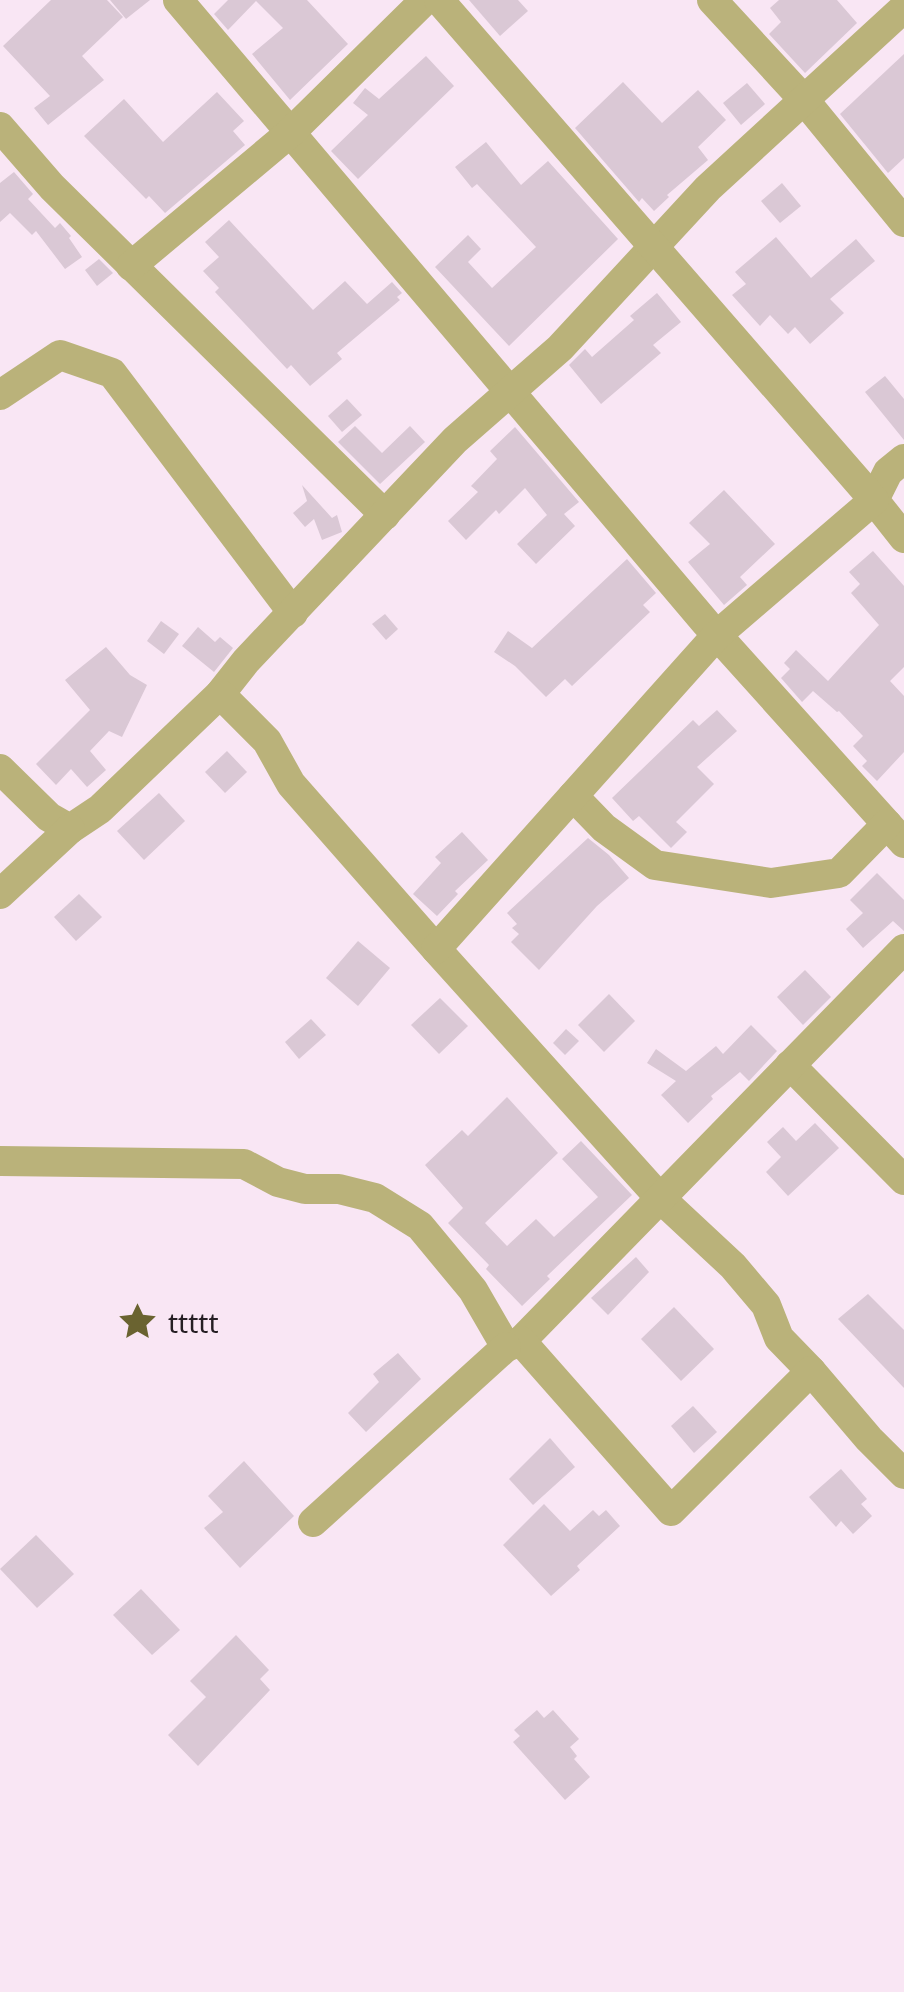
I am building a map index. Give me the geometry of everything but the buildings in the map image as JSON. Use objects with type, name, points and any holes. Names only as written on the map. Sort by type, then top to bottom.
[{"type":"street","points":[[178,0],[717,636],[896,833],[839,873],[770,883],[655,865],[604,828],[573,796]]},
{"type":"street","points":[[131,266],[290,133],[426,0]]},
{"type":"street","points":[[439,0],[904,538]]},
{"type":"street","points":[[712,0],[805,100],[904,222]]},
{"type":"street","points":[[0,894],[70,830],[100,809],[220,694],[246,661],[454,440],[560,348],[708,188],[904,8]]},
{"type":"street","points":[[0,127],[52,187],[385,515]]},
{"type":"street","points":[[0,395],[60,355],[112,373],[293,613]]},
{"type":"street","points":[[436,949],[717,636],[874,500],[888,472],[904,458]]},
{"type":"street","points":[[220,694],[267,742],[291,784],[436,949],[660,1198],[733,1266],[766,1305],[779,1338],[904,1474]]},
{"type":"street","points":[[0,768],[70,830]]},
{"type":"street","points":[[313,1522],[514,1344],[904,949]]},
{"type":"street","points":[[790,1065],[904,1180]]},
{"type":"street","points":[[0,1161],[244,1164],[278,1182],[375,1198],[420,1226],[514,1344],[671,1511],[812,1371]]},
{"type":"place","name":"ttttt","points":[[138,1322]]}]
